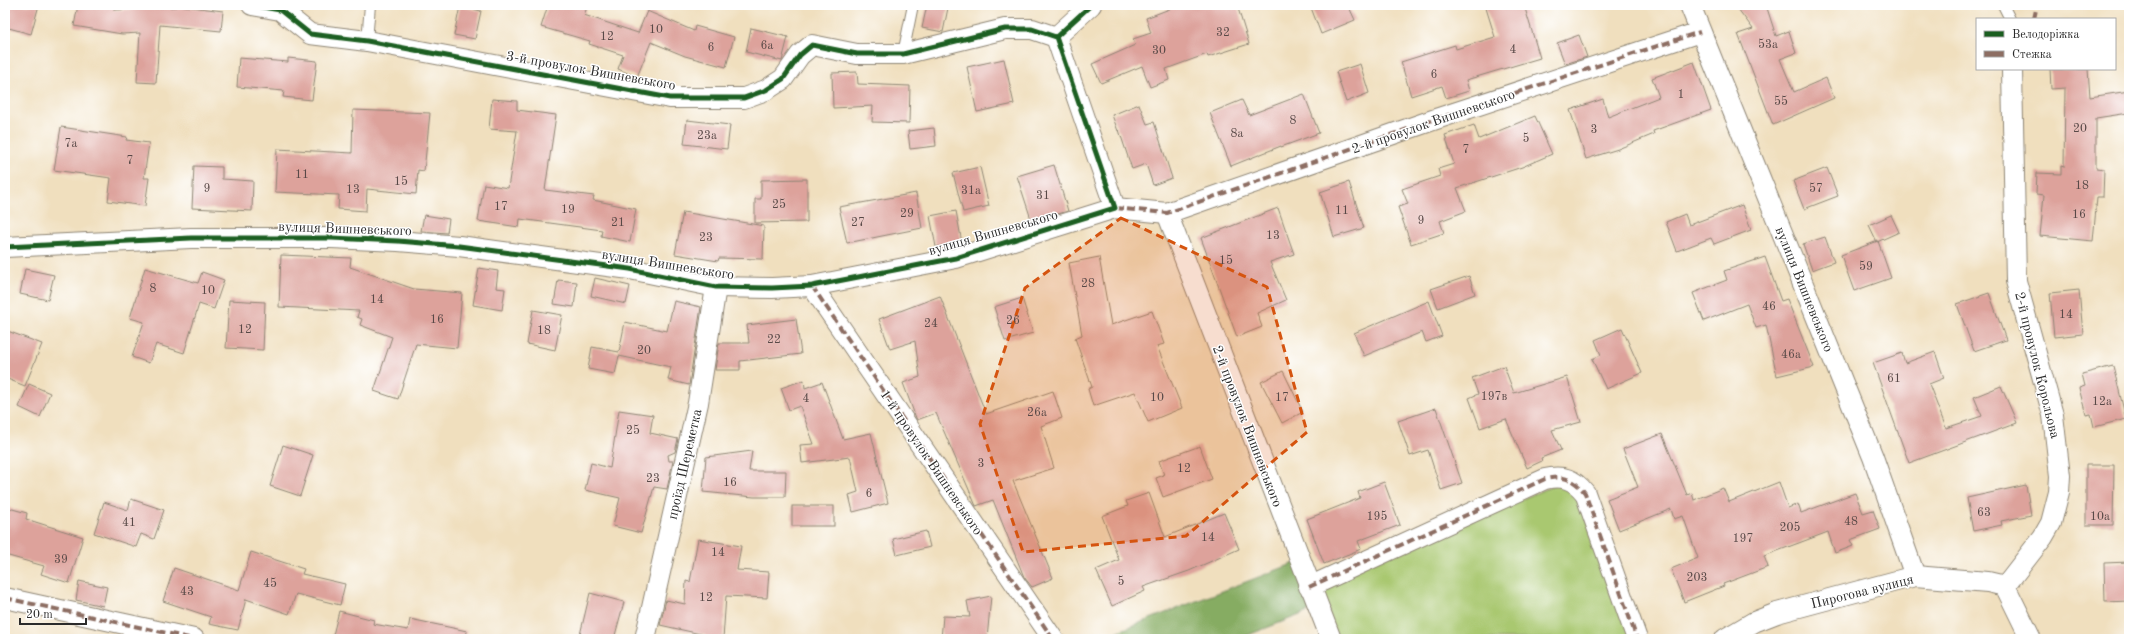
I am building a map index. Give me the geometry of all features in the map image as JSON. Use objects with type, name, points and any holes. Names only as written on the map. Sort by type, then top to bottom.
[{"type":"street","name":"3-й провулок Вишневського","points":[[252,5],[280,10],[310,34],[367,41],[670,98],[744,98],[766,90],[783,79],[800,55],[812,45],[857,54],[903,54],[1005,29],[1032,29],[1056,37]]},
{"type":"street","points":[[1091,5],[1056,37],[1115,208]]},
{"type":"street","name":"вулиця Вишневського","points":[[1690,5],[1873,457],[1915,576]]},
{"type":"street","name":"2-й провулок Вишневського","points":[[1115,208],[1167,213],[1436,119],[1700,32]]},
{"type":"street","name":"2-й провулок Корольова","points":[[2005,586],[2043,538],[2050,523],[2059,492],[2060,476],[2053,416],[2016,281],[2012,70]]},
{"type":"street","name":"вулиця Вишневського","points":[[5,247],[191,238],[331,238],[398,241],[459,246],[614,267],[716,287],[772,288],[812,286],[956,258],[1115,208]]},
{"type":"street","name":"2-й провулок Вишневського","points":[[1167,213],[1331,639]]},
{"type":"street","name":"1-й провулок Вишневського","points":[[812,286],[1053,639]]},
{"type":"street","name":"проїзд Шереметка","points":[[645,639],[698,403],[716,287]]},
{"type":"street","points":[[1310,587],[1545,479],[1562,477],[1578,485],[1589,503],[1637,639]]},
{"type":"street","name":"Пирогова вулиця","points":[[1725,639],[1754,622],[1777,613],[1915,576],[1988,582],[2005,586]]},
{"type":"street","points":[[2005,586],[2031,639]]},
{"type":"street","points":[[5,598],[194,639]]},
{"type":"lane","points":[[367,41],[370,5]]},
{"type":"lane","points":[[903,54],[913,5]]},
{"type":"lane","points":[[2003,5],[2010,18]]},
{"type":"highlighted area","points":[[1121,218],[1267,287],[1307,432],[1186,536],[1023,552],[980,424],[1025,288]]},
{"type":"green space","points":[[1570,479],[1637,639],[1331,639],[1309,587]]},
{"type":"green space","points":[[1300,561],[1318,608],[1238,639],[1098,639]]},
{"type":"building","points":[[5,5],[39,5],[31,34],[5,27]]},
{"type":"building","points":[[78,5],[115,5],[114,10],[176,7],[176,5],[223,11],[221,31],[160,25],[156,83],[137,82],[140,33],[122,34],[74,26]]},
{"type":"building","points":[[548,5],[588,5],[584,15],[638,33],[647,11],[694,31],[695,26],[734,37],[726,67],[685,56],[651,42],[637,77],[618,69],[623,55],[589,44],[590,41],[541,27]]},
{"type":"building","points":[[927,5],[948,8],[943,32],[922,28]]},
{"type":"building","points":[[1171,5],[1237,5],[1249,44],[1208,57],[1207,54],[1166,69],[1169,80],[1150,87],[1142,66],[1101,83],[1092,64],[1135,45],[1133,39],[1151,33],[1146,18],[1172,8]]},
{"type":"building","points":[[1310,5],[1348,5],[1355,20],[1321,34]]},
{"type":"building","points":[[1485,5],[1524,5],[1540,58],[1466,80],[1469,91],[1446,98],[1442,86],[1411,96],[1401,62],[1455,45],[1456,49],[1495,37]]},
{"type":"building","points":[[1735,5],[1766,5],[1776,36],[1789,31],[1796,53],[1780,59],[1794,92],[1826,78],[1834,98],[1773,125],[1738,34],[1753,29]]},
{"type":"building","points":[[460,6],[481,11],[475,39],[454,35]]},
{"type":"building","points":[[751,28],[788,37],[782,61],[746,52]]},
{"type":"building","points":[[1579,35],[1587,57],[1565,64],[1557,43]]},
{"type":"building","points":[[239,58],[288,62],[288,58],[317,61],[312,100],[283,97],[284,91],[237,87]]},
{"type":"building","points":[[1004,59],[1014,104],[977,112],[967,67]]},
{"type":"building","points":[[1694,62],[1711,110],[1653,131],[1654,134],[1618,149],[1586,159],[1570,110],[1603,99],[1608,117],[1659,97],[1652,78]]},
{"type":"building","points":[[1360,64],[1369,93],[1346,102],[1336,72]]},
{"type":"building","points":[[2050,70],[2088,70],[2090,97],[2129,91],[2129,113],[2096,118],[2096,168],[2104,169],[2103,197],[2097,197],[2093,241],[2040,236],[2044,195],[2036,194],[2037,173],[2061,174],[2061,166],[2064,167],[2065,88],[2051,89]]},
{"type":"building","points":[[857,72],[858,84],[910,86],[909,123],[872,122],[873,106],[833,108],[832,73]]},
{"type":"building","points":[[1304,94],[1319,133],[1231,166],[1210,113],[1242,100],[1249,115]]},
{"type":"building","points":[[492,99],[517,101],[517,110],[556,115],[545,190],[594,196],[593,200],[636,209],[630,242],[601,236],[602,230],[520,219],[519,227],[478,221],[484,184],[508,188],[517,131],[489,129]]},
{"type":"building","points":[[1139,104],[1147,124],[1154,122],[1172,178],[1153,185],[1146,164],[1132,169],[1119,130],[1118,131],[1112,115]]},
{"type":"building","points":[[353,110],[430,113],[424,171],[418,170],[416,194],[367,189],[366,211],[338,209],[339,195],[275,192],[277,149],[352,153]]},
{"type":"building","points":[[1535,116],[1552,154],[1522,167],[1457,188],[1466,211],[1440,221],[1444,233],[1411,244],[1398,207],[1408,204],[1402,189],[1440,176],[1438,169],[1454,164],[1445,135],[1474,125],[1479,139]]},
{"type":"building","points":[[687,120],[730,125],[727,149],[684,144]]},
{"type":"building","points":[[61,127],[127,137],[126,140],[149,143],[144,178],[149,178],[145,206],[108,201],[111,178],[54,170]]},
{"type":"building","points":[[934,128],[936,146],[910,149],[908,131]]},
{"type":"building","points":[[1054,165],[1068,211],[1032,222],[1017,176]]},
{"type":"building","points":[[194,166],[222,167],[222,179],[253,181],[252,211],[192,208]]},
{"type":"building","points":[[980,167],[989,206],[963,212],[953,173]]},
{"type":"building","points":[[1827,168],[1838,196],[1804,209],[1793,181]]},
{"type":"building","points":[[807,179],[807,222],[755,223],[755,199],[761,199],[761,180]]},
{"type":"building","points":[[1349,182],[1364,228],[1334,237],[1320,192]]},
{"type":"building","points":[[916,193],[922,228],[847,243],[839,207]]},
{"type":"building","points":[[1742,205],[1751,230],[1714,244],[1711,238],[1677,251],[1666,222],[1685,214],[1689,225]]},
{"type":"building","points":[[1278,208],[1294,254],[1270,262],[1286,300],[1257,313],[1262,327],[1237,337],[1201,238]]},
{"type":"building","points":[[956,211],[962,243],[936,247],[930,216]]},
{"type":"building","points":[[683,212],[764,226],[763,259],[719,258],[718,261],[675,254]]},
{"type":"building","points":[[424,215],[449,219],[447,233],[421,231]]},
{"type":"building","points":[[1891,215],[1899,232],[1877,242],[1869,225]]},
{"type":"building","points":[[1825,237],[1834,262],[1812,270],[1803,244]]},
{"type":"building","points":[[1878,241],[1891,278],[1854,291],[1841,255]]},
{"type":"building","points":[[281,255],[351,258],[350,267],[414,289],[462,293],[457,348],[416,344],[398,399],[374,391],[392,337],[360,325],[362,319],[357,317],[359,311],[279,307]]},
{"type":"building","points":[[1099,257],[1111,325],[1152,311],[1164,344],[1157,346],[1182,408],[1148,422],[1135,392],[1093,406],[1088,389],[1092,387],[1075,338],[1082,335],[1069,263]]},
{"type":"building","points":[[1765,257],[1781,301],[1787,299],[1814,367],[1777,376],[1766,325],[1756,328],[1747,304],[1704,321],[1693,293],[1727,280],[1724,271]]},
{"type":"building","points":[[145,268],[198,283],[202,272],[224,280],[214,309],[199,304],[184,353],[156,344],[149,363],[132,357],[144,322],[130,318]]},
{"type":"building","points":[[479,268],[498,271],[496,288],[505,289],[502,310],[473,305]]},
{"type":"building","points":[[25,269],[54,275],[48,300],[20,294]]},
{"type":"building","points":[[1469,276],[1475,294],[1438,308],[1431,289]]},
{"type":"building","points":[[595,278],[630,286],[626,304],[591,296]]},
{"type":"building","points":[[558,280],[577,282],[574,307],[554,304]]},
{"type":"building","points":[[2079,290],[2083,334],[2054,337],[2050,293]]},
{"type":"building","points":[[1989,293],[2006,340],[1974,351],[1957,304]]},
{"type":"building","points":[[940,296],[986,414],[1053,391],[1062,418],[1041,426],[1054,468],[1013,481],[1053,578],[1032,587],[1024,577],[993,500],[976,506],[936,413],[917,420],[916,418],[903,383],[920,377],[915,341],[890,349],[879,319]]},
{"type":"building","points":[[1022,298],[1033,333],[1005,341],[994,307]]},
{"type":"building","points":[[229,300],[265,302],[263,350],[226,348]]},
{"type":"building","points":[[674,301],[701,307],[689,385],[668,380],[671,367],[619,356],[615,374],[588,369],[592,347],[619,352],[625,322],[667,331]]},
{"type":"building","points":[[1429,301],[1442,336],[1426,342],[1422,332],[1364,356],[1354,333]]},
{"type":"building","points":[[533,310],[562,315],[555,350],[527,344]]},
{"type":"building","points":[[796,319],[801,354],[740,361],[740,370],[715,370],[719,343],[749,343],[747,325]]},
{"type":"building","points":[[1622,328],[1642,373],[1606,389],[1592,359],[1601,355],[1595,340]]},
{"type":"building","points":[[5,330],[42,344],[25,386],[5,378]]},
{"type":"building","points":[[1935,352],[1944,378],[1929,384],[1946,428],[1982,416],[1974,397],[2001,386],[2017,423],[1909,463],[1873,363],[1902,353],[1905,363]]},
{"type":"building","points":[[1504,366],[1514,393],[1567,377],[1581,422],[1552,430],[1561,450],[1541,458],[1542,461],[1527,468],[1506,419],[1480,428],[1469,398],[1478,394],[1472,378]]},
{"type":"building","points":[[2113,366],[2126,419],[2094,427],[2091,414],[2086,415],[2079,388],[2085,386],[2082,374]]},
{"type":"building","points":[[1283,371],[1303,412],[1282,423],[1261,382]]},
{"type":"building","points":[[804,380],[805,388],[822,382],[843,439],[871,433],[888,503],[853,512],[849,495],[858,492],[850,457],[802,463],[800,445],[814,444],[800,406],[789,410],[781,388]]},
{"type":"building","points":[[29,384],[50,393],[40,417],[19,407]]},
{"type":"building","points":[[1436,408],[1462,483],[1441,490],[1428,450],[1410,456],[1398,421]]},
{"type":"building","points":[[619,410],[653,415],[650,433],[678,439],[675,452],[668,455],[669,461],[673,461],[667,489],[654,487],[641,533],[613,526],[620,498],[585,490],[591,463],[610,468]]},
{"type":"building","points":[[1662,434],[1687,495],[1692,493],[1694,500],[1723,488],[1729,502],[1779,482],[1788,508],[1798,504],[1801,513],[1855,493],[1863,513],[1873,510],[1880,529],[1850,540],[1853,546],[1835,553],[1828,532],[1764,556],[1768,567],[1723,584],[1724,586],[1684,602],[1671,569],[1698,558],[1683,516],[1674,519],[1671,509],[1619,530],[1607,499],[1638,487],[1623,449]]},
{"type":"building","points":[[283,445],[313,455],[300,496],[270,486]]},
{"type":"building","points":[[1200,446],[1212,479],[1163,497],[1156,478],[1164,475],[1159,461]]},
{"type":"building","points":[[752,451],[749,471],[786,471],[785,497],[754,497],[703,492],[706,457]]},
{"type":"building","points":[[2086,465],[2114,465],[2113,525],[2086,525]]},
{"type":"building","points":[[1384,482],[1400,525],[1358,541],[1361,549],[1324,564],[1307,519],[1360,498],[1358,492]]},
{"type":"building","points":[[2026,485],[2031,515],[2001,521],[2002,525],[1973,531],[1967,498]]},
{"type":"building","points":[[1149,493],[1165,537],[1224,513],[1239,549],[1189,571],[1143,587],[1145,591],[1112,606],[1096,570],[1119,560],[1102,516],[1128,506],[1126,501]]},
{"type":"building","points":[[131,499],[164,510],[154,539],[141,534],[136,547],[94,533],[104,502],[128,510]]},
{"type":"building","points":[[792,506],[834,506],[834,526],[792,526]]},
{"type":"building","points":[[5,507],[27,513],[26,519],[83,537],[69,583],[41,574],[44,566],[5,555]]},
{"type":"building","points":[[926,531],[930,547],[897,555],[893,539]]},
{"type":"building","points":[[698,539],[741,546],[737,570],[769,572],[767,598],[726,596],[723,639],[705,639],[705,635],[660,625],[666,600],[685,604],[686,581],[690,582]]},
{"type":"building","points":[[251,552],[304,569],[302,574],[345,584],[340,605],[296,594],[289,614],[246,599],[238,630],[209,624],[211,617],[163,601],[174,568],[239,590]]},
{"type":"building","points":[[2129,562],[2129,601],[2105,602],[2104,563]]},
{"type":"building","points":[[79,581],[107,587],[103,606],[76,600]]},
{"type":"building","points":[[590,593],[624,602],[614,639],[579,639]]},
{"type":"building","points":[[991,596],[987,639],[941,639],[943,616],[970,617],[967,601]]},
{"type":"building","points":[[339,611],[374,620],[373,624],[408,630],[410,619],[467,631],[466,639],[350,639],[333,635]]},
{"type":"marked path","points":[[2034,18],[2037,5]]},
{"type":"marked path","points":[[1115,208],[1167,213],[1436,119],[1700,32]]},
{"type":"marked path","points":[[812,286],[1053,639]]},
{"type":"marked path","points":[[1309,587],[1545,479],[1563,478],[1577,484],[1585,493],[1637,639]]},
{"type":"marked path","points":[[5,598],[194,639]]},
{"type":"cycle path","points":[[252,5],[280,10],[310,34],[367,41],[670,98],[744,98],[766,90],[783,79],[800,55],[812,45],[857,54],[903,54],[1005,29],[1032,29],[1056,37]]},
{"type":"cycle path","points":[[5,247],[191,238],[331,238],[398,241],[459,246],[630,269],[716,287],[772,288],[812,286],[956,258],[1115,208],[1056,37],[1091,5]]}]
